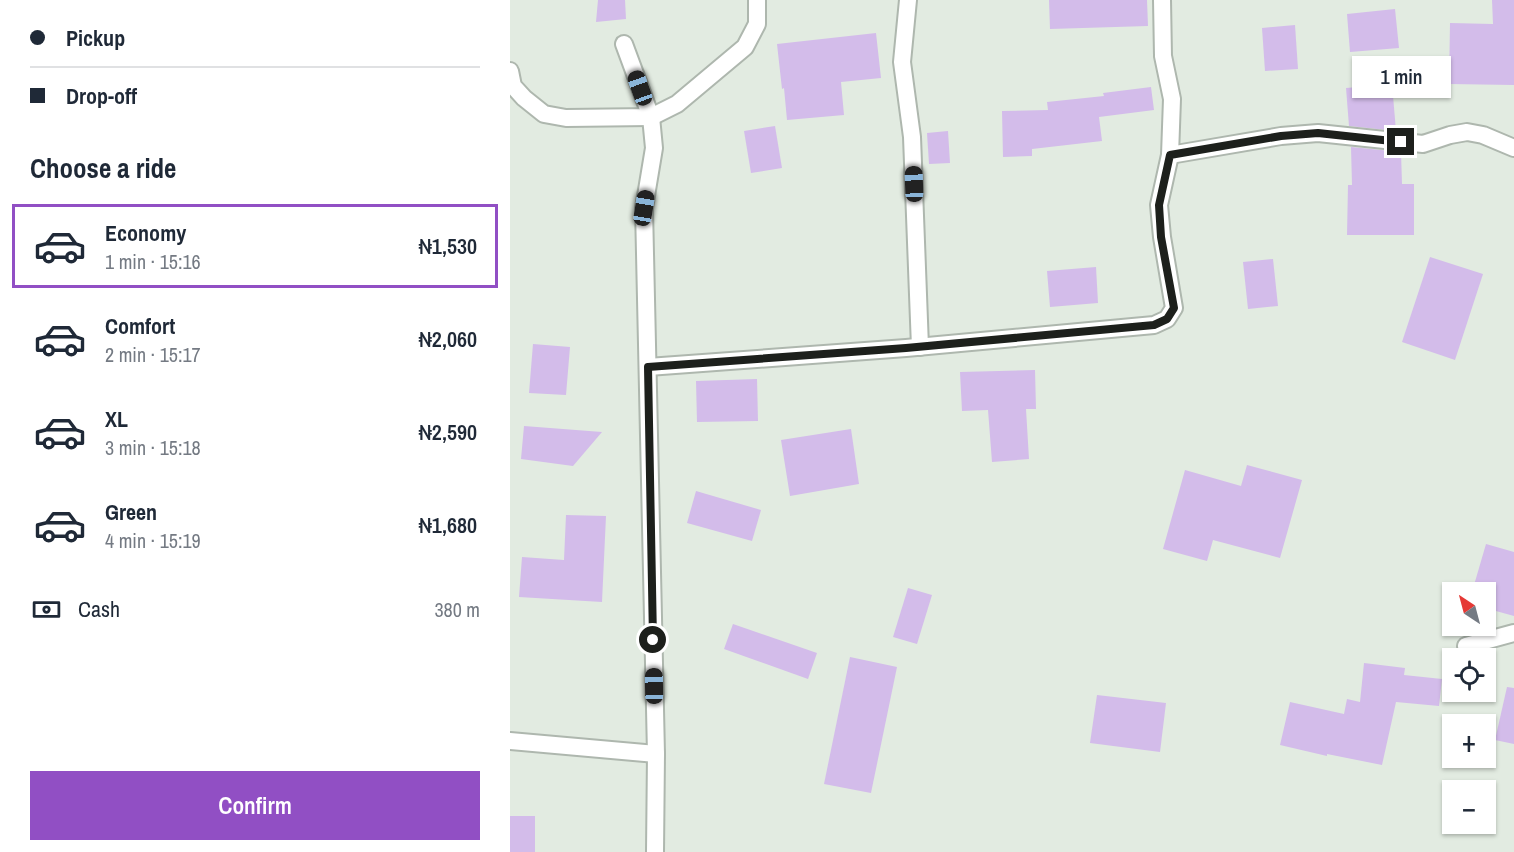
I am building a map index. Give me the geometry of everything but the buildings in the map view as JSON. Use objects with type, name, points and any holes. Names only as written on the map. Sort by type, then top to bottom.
[{"type":"street","points":[[510,71],[513,86],[543,114],[567,117],[651,117],[677,104],[745,47],[757,24],[757,0]]},
{"type":"street","points":[[908,0],[902,62],[912,137],[920,347]]},
{"type":"street","points":[[648,367],[920,347],[1154,325],[1167,319],[1174,308],[1161,237],[1159,205],[1170,155],[1172,99],[1163,56],[1162,0]]},
{"type":"street","points":[[624,44],[651,117],[654,148],[644,208],[656,754],[655,852]]},
{"type":"street","points":[[1170,155],[1281,136],[1318,133],[1423,144],[1467,132],[1483,135],[1514,148]]},
{"type":"street","points":[[1466,646],[1514,633]]},
{"type":"street","points":[[510,741],[656,754]]},
{"type":"route","points":[[653,640],[648,367],[906,348],[1154,325],[1167,319],[1174,308],[1161,237],[1159,205],[1170,155],[1281,136],[1318,133],[1401,142]]}]
